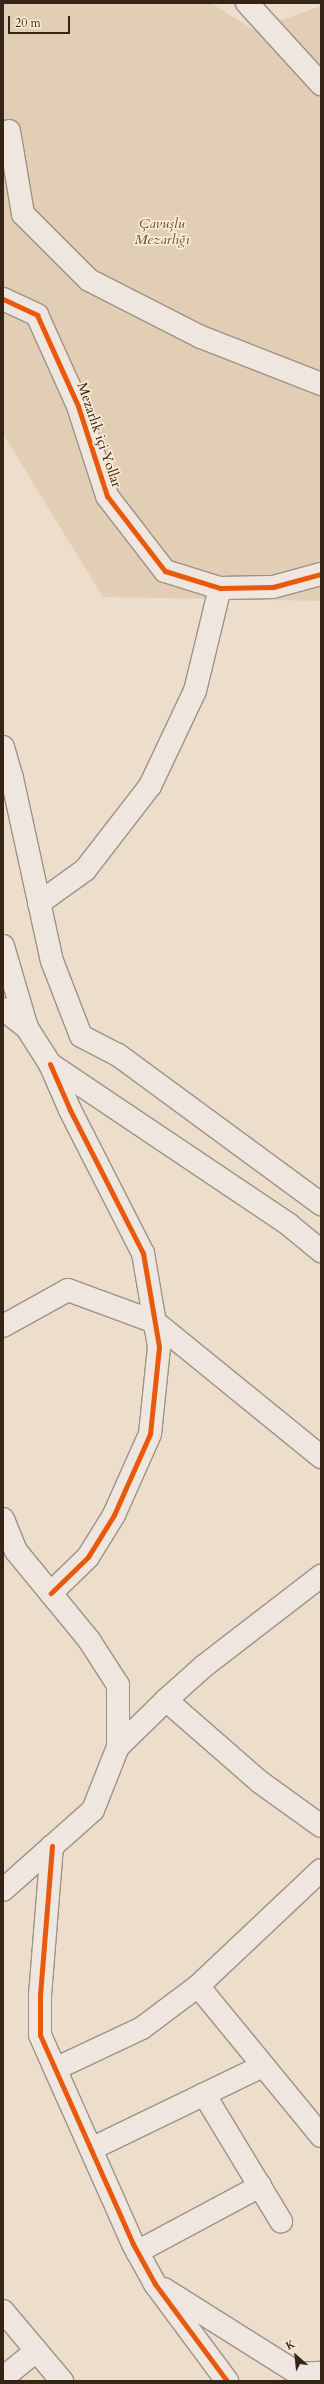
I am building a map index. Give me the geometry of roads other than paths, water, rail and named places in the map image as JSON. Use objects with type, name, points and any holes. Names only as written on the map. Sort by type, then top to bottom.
[{"type":"street","points":[[248,3],[321,84]]},
{"type":"street","points":[[9,131],[23,214],[89,280],[201,337],[321,384]]},
{"type":"street","name":"Mezarlık içi Yollar","points":[[3,298],[37,315],[78,406],[106,496],[165,572],[220,588],[273,587],[321,574]]},
{"type":"street","points":[[39,903],[85,870],[150,786],[195,691],[220,588]]},
{"type":"street","points":[[3,746],[12,778],[52,961],[81,1036],[118,1055],[321,1204]]},
{"type":"street","points":[[3,946],[27,1028],[50,1064],[70,1110],[143,1253],[159,1347],[150,1434],[114,1515],[88,1557],[51,1593]]},
{"type":"street","points":[[3,1009],[27,1028]]},
{"type":"street","points":[[3,1025],[27,1028]]},
{"type":"street","points":[[50,1064],[288,1224],[321,1250]]},
{"type":"street","points":[[3,1326],[68,1290],[155,1322],[321,1457]]},
{"type":"street","points":[[3,1519],[10,1551],[51,1593],[89,1640],[118,1685],[118,1747],[93,1810],[3,1890]]},
{"type":"street","points":[[118,1747],[166,1700],[204,1666],[321,1576]]},
{"type":"street","points":[[166,1700],[260,1782],[321,1826]]},
{"type":"street","points":[[52,1846],[40,1995],[40,2035],[137,2252],[155,2284],[227,2381]]},
{"type":"street","points":[[55,2069],[142,2028],[198,1986],[321,1870]]},
{"type":"street","points":[[198,1986],[321,2136]]},
{"type":"street","points":[[90,2149],[264,2066]]},
{"type":"street","points":[[204,2094],[280,2221]]},
{"type":"street","points":[[137,2252],[260,2186]]},
{"type":"street","points":[[155,2284],[258,2346],[299,2374],[321,2373]]},
{"type":"street","points":[[3,2311],[62,2381]]},
{"type":"street","points":[[3,2378],[36,2351]]},
{"type":"park label","name":"Çavuşlu Mezarlığı","points":[[162,232]]}]
